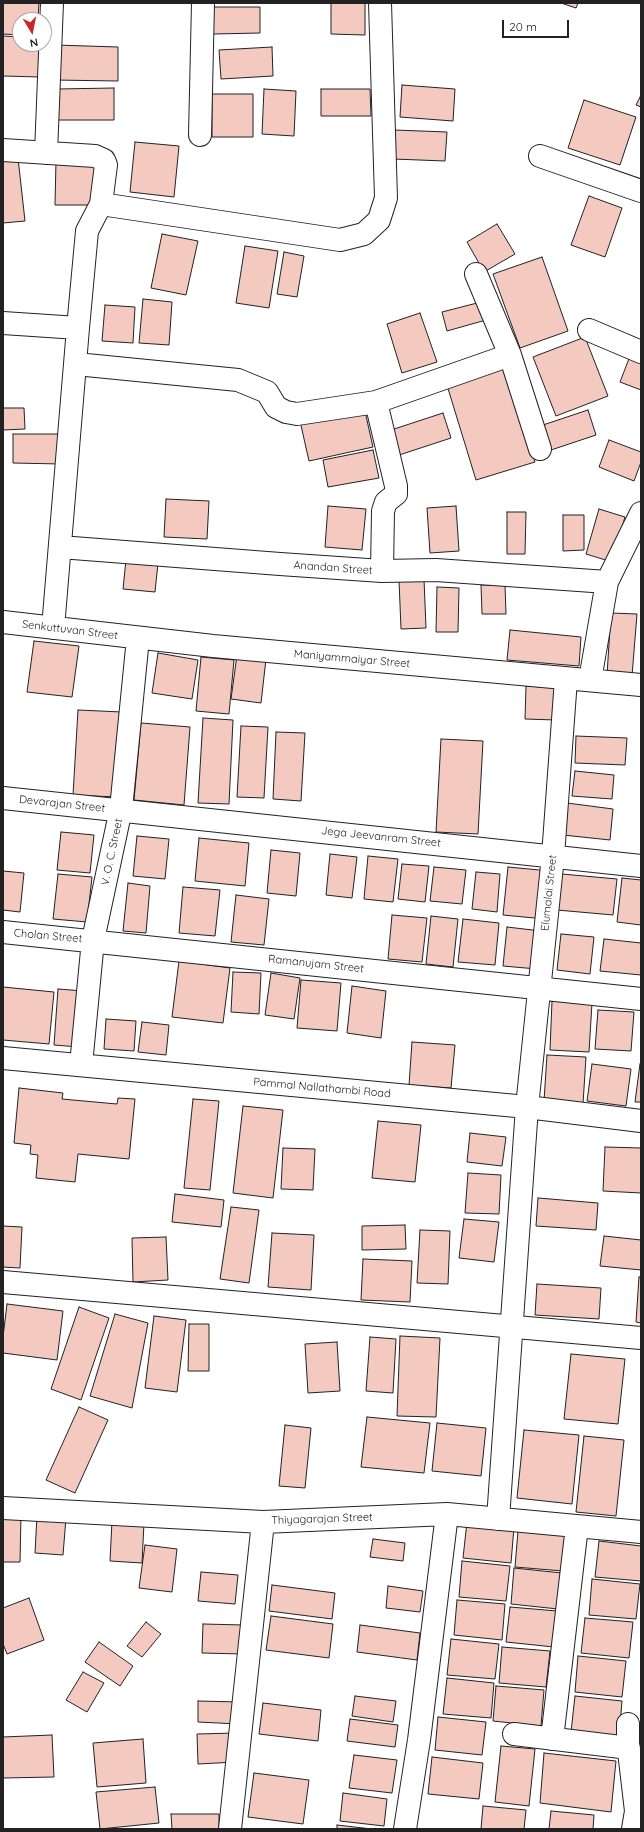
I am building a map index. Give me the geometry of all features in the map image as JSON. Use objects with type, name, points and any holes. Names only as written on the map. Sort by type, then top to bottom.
[{"type":"street","points":[[46,153],[52,3]]},
{"type":"street","points":[[200,135],[203,3]]},
{"type":"street","points":[[101,204],[340,240],[364,234],[379,220],[386,198],[380,3]]},
{"type":"street","points":[[3,150],[95,156],[104,160],[106,165],[101,204],[87,231],[53,628]]},
{"type":"street","points":[[540,156],[641,191]]},
{"type":"street","points":[[476,274],[510,355],[540,448]]},
{"type":"street","points":[[3,323],[78,328]]},
{"type":"street","points":[[589,330],[641,352]]},
{"type":"street","points":[[76,364],[238,380],[268,392],[276,406],[286,412],[297,414],[376,402],[510,355]]},
{"type":"street","points":[[376,402],[396,486],[396,494],[386,502],[383,511],[382,571]]},
{"type":"street","points":[[590,680],[607,582],[641,513]]},
{"type":"street","name":"Anandan Street","points":[[60,547],[382,571],[436,570],[607,582]]},
{"type":"street","name":"Senkuttuvan Street","points":[[3,622],[138,638]]},
{"type":"street","name":"Maniyammaiyar Street","points":[[138,638],[641,685]]},
{"type":"street","name":"V. O. C. Street","points":[[81,1066],[93,940],[121,809],[138,638]]},
{"type":"street","name":"Elumalai Street","points":[[498,1519],[527,1108],[554,856],[566,679]]},
{"type":"street","name":"Devarajan Street","points":[[3,798],[121,809]]},
{"type":"street","name":"Jega Jeevanram Street","points":[[121,809],[641,866]]},
{"type":"street","name":"Cholan Street","points":[[3,932],[93,940]]},
{"type":"street","name":"Ramanujam Street","points":[[93,940],[641,999]]},
{"type":"street","name":"Pammal Nallathambi Road","points":[[3,1058],[527,1108],[641,1121]]},
{"type":"street","points":[[3,1282],[641,1338]]},
{"type":"street","name":"Thiyagarajan Street","points":[[3,1508],[263,1522],[447,1514],[641,1532]]},
{"type":"street","points":[[405,1829],[419,1740],[447,1514]]},
{"type":"street","points":[[230,1829],[263,1522]]},
{"type":"street","points":[[552,1739],[577,1526]]},
{"type":"street","points":[[628,1724],[636,1817]]},
{"type":"street","points":[[514,1734],[629,1748]]},
{"type":"building","points":[[3,3],[39,3],[38,12],[12,12],[12,35],[3,34]]},
{"type":"building","points":[[331,3],[365,3],[365,35],[331,34]]},
{"type":"building","points":[[561,3],[578,3],[576,8]]},
{"type":"building","points":[[212,7],[260,7],[260,33],[213,34]]},
{"type":"building","points":[[3,36],[12,37],[12,52],[40,52],[40,77],[3,76]]},
{"type":"building","points":[[55,45],[118,47],[118,81],[54,80]]},
{"type":"building","points":[[272,47],[273,76],[221,79],[219,50]]},
{"type":"building","points":[[402,85],[455,89],[453,121],[400,117]]},
{"type":"building","points":[[114,88],[114,120],[57,120],[57,89]]},
{"type":"building","points":[[264,89],[296,91],[294,136],[262,134]]},
{"type":"building","points":[[321,89],[370,89],[371,116],[321,116]]},
{"type":"building","points":[[212,94],[253,94],[253,137],[212,137]]},
{"type":"building","points":[[641,95],[641,107],[636,105]]},
{"type":"building","points":[[584,100],[636,117],[620,165],[568,148]]},
{"type":"building","points":[[394,130],[447,132],[445,161],[393,159]]},
{"type":"building","points":[[135,142],[179,146],[174,197],[130,192]]},
{"type":"building","points":[[18,158],[25,221],[3,223],[3,160]]},
{"type":"building","points":[[56,161],[97,161],[97,205],[55,205]]},
{"type":"building","points":[[589,196],[622,208],[605,257],[571,245]]},
{"type":"building","points":[[497,224],[515,254],[484,272],[467,242]]},
{"type":"building","points":[[162,234],[198,241],[186,295],[151,288]]},
{"type":"building","points":[[245,246],[278,251],[269,308],[236,303]]},
{"type":"building","points":[[284,252],[304,256],[297,297],[277,294]]},
{"type":"building","points":[[542,257],[568,331],[520,348],[493,274]]},
{"type":"building","points":[[143,299],[172,302],[169,345],[139,343]]},
{"type":"building","points":[[481,302],[486,320],[447,331],[442,312]]},
{"type":"building","points":[[105,305],[135,307],[133,343],[102,341]]},
{"type":"building","points":[[420,313],[437,362],[402,373],[387,324]]},
{"type":"building","points":[[585,337],[608,396],[556,416],[533,357]]},
{"type":"building","points":[[630,356],[641,360],[641,390],[620,382]]},
{"type":"building","points":[[505,364],[535,462],[476,480],[446,382]]},
{"type":"building","points":[[364,407],[373,447],[309,461],[300,421]]},
{"type":"building","points":[[3,408],[24,408],[25,429],[3,430]]},
{"type":"building","points":[[588,410],[596,435],[548,451],[540,426]]},
{"type":"building","points":[[443,413],[451,438],[396,456],[388,431]]},
{"type":"building","points":[[13,434],[61,434],[61,464],[13,463]]},
{"type":"building","points":[[609,440],[641,452],[641,462],[634,481],[599,467]]},
{"type":"building","points":[[373,450],[379,478],[328,487],[323,460]]},
{"type":"building","points":[[166,499],[209,501],[207,539],[164,537]]},
{"type":"building","points":[[328,506],[366,509],[362,550],[325,547]]},
{"type":"building","points":[[456,506],[459,551],[430,553],[427,508]]},
{"type":"building","points":[[599,509],[625,517],[612,562],[586,554]]},
{"type":"building","points":[[507,512],[526,512],[525,554],[507,554]]},
{"type":"building","points":[[563,515],[584,515],[584,550],[563,551]]},
{"type":"building","points":[[126,560],[158,563],[155,592],[123,589]]},
{"type":"building","points":[[424,579],[426,628],[401,629],[399,580]]},
{"type":"building","points":[[481,585],[505,585],[506,614],[482,614]]},
{"type":"building","points":[[437,587],[459,588],[458,632],[436,632]]},
{"type":"building","points":[[611,613],[637,614],[632,676],[607,675]]},
{"type":"building","points":[[510,630],[581,637],[579,666],[507,660]]},
{"type":"building","points":[[34,641],[79,646],[72,697],[27,692]]},
{"type":"building","points":[[158,653],[198,660],[192,699],[152,693]]},
{"type":"building","points":[[237,655],[266,659],[261,703],[231,699]]},
{"type":"building","points":[[201,657],[234,660],[229,714],[196,711]]},
{"type":"building","points":[[526,686],[558,688],[556,720],[525,719]]},
{"type":"building","points":[[78,710],[122,712],[117,797],[73,795]]},
{"type":"building","points":[[203,718],[233,720],[229,804],[198,803]]},
{"type":"building","points":[[141,723],[190,727],[184,805],[134,800]]},
{"type":"building","points":[[241,726],[268,727],[264,798],[237,797]]},
{"type":"building","points":[[276,732],[305,733],[301,801],[273,799]]},
{"type":"building","points":[[576,736],[627,738],[625,765],[575,763]]},
{"type":"building","points":[[441,739],[483,741],[478,834],[436,832]]},
{"type":"building","points":[[575,771],[614,775],[612,799],[572,796]]},
{"type":"building","points":[[567,803],[613,809],[610,840],[563,835]]},
{"type":"building","points":[[61,832],[94,835],[90,873],[57,870]]},
{"type":"building","points":[[137,836],[169,839],[165,879],[133,876]]},
{"type":"building","points":[[199,838],[249,843],[245,886],[195,881]]},
{"type":"building","points":[[271,850],[300,853],[296,896],[267,893]]},
{"type":"building","points":[[330,854],[357,857],[352,898],[326,895]]},
{"type":"building","points":[[368,856],[398,859],[393,902],[364,899]]},
{"type":"building","points":[[402,864],[429,866],[425,902],[398,899]]},
{"type":"building","points":[[434,867],[466,870],[462,904],[430,901]]},
{"type":"building","points":[[508,867],[550,871],[545,919],[503,915]]},
{"type":"building","points":[[3,871],[24,873],[20,912],[3,910]]},
{"type":"building","points":[[476,872],[500,874],[497,912],[472,909]]},
{"type":"building","points":[[58,874],[92,877],[87,922],[53,919]]},
{"type":"building","points":[[562,874],[617,879],[613,915],[557,910]]},
{"type":"building","points":[[622,878],[641,880],[641,925],[617,922]]},
{"type":"building","points":[[128,883],[150,886],[146,933],[123,931]]},
{"type":"building","points":[[183,887],[220,890],[215,936],[179,933]]},
{"type":"building","points":[[236,895],[269,899],[264,945],[231,942]]},
{"type":"building","points":[[392,915],[427,918],[422,962],[388,959]]},
{"type":"building","points":[[431,916],[458,919],[453,967],[426,964]]},
{"type":"building","points":[[463,919],[499,923],[495,965],[458,962]]},
{"type":"building","points":[[507,927],[541,931],[537,969],[503,966]]},
{"type":"building","points":[[561,934],[594,937],[590,974],[557,970]]},
{"type":"building","points":[[604,939],[641,943],[641,975],[600,971]]},
{"type":"building","points":[[179,961],[230,968],[223,1023],[172,1017]]},
{"type":"building","points":[[233,972],[261,973],[259,1014],[231,1012]]},
{"type":"building","points":[[271,973],[300,978],[294,1019],[265,1015]]},
{"type":"building","points":[[301,980],[341,983],[337,1031],[297,1028]]},
{"type":"building","points":[[352,986],[386,991],[381,1038],[347,1033]]},
{"type":"building","points":[[3,987],[54,992],[49,1044],[3,1040]]},
{"type":"building","points":[[58,989],[84,991],[79,1047],[54,1045]]},
{"type":"building","points":[[552,1001],[592,1003],[589,1052],[550,1050]]},
{"type":"building","points":[[598,1010],[634,1012],[631,1051],[595,1049]]},
{"type":"building","points":[[106,1019],[136,1021],[134,1051],[104,1049]]},
{"type":"building","points":[[142,1022],[169,1025],[166,1055],[138,1052]]},
{"type":"building","points":[[412,1042],[455,1045],[451,1088],[409,1085]]},
{"type":"building","points":[[547,1055],[586,1057],[583,1104],[544,1101]]},
{"type":"building","points":[[592,1064],[631,1069],[626,1106],[587,1101]]},
{"type":"building","points":[[640,1064],[641,1102],[635,1102]]},
{"type":"building","points":[[19,1088],[63,1093],[62,1099],[117,1104],[118,1098],[135,1099],[129,1159],[78,1154],[75,1182],[36,1178],[38,1155],[30,1154],[31,1145],[14,1143]]},
{"type":"building","points":[[193,1099],[219,1101],[210,1190],[184,1188]]},
{"type":"building","points":[[243,1106],[283,1110],[273,1198],[233,1193]]},
{"type":"building","points":[[378,1121],[421,1125],[415,1182],[372,1178]]},
{"type":"building","points":[[470,1133],[506,1137],[502,1166],[467,1162]]},
{"type":"building","points":[[605,1147],[641,1148],[641,1193],[603,1191]]},
{"type":"building","points":[[283,1148],[315,1149],[313,1190],[281,1189]]},
{"type":"building","points":[[468,1173],[501,1175],[499,1214],[465,1213]]},
{"type":"building","points":[[175,1194],[224,1200],[221,1227],[172,1222]]},
{"type":"building","points":[[538,1198],[598,1203],[596,1230],[536,1226]]},
{"type":"building","points":[[231,1207],[259,1210],[249,1283],[220,1279]]},
{"type":"building","points":[[464,1219],[499,1222],[494,1262],[459,1258]]},
{"type":"building","points":[[405,1225],[406,1249],[362,1250],[362,1226]]},
{"type":"building","points":[[3,1226],[22,1227],[20,1268],[3,1267]]},
{"type":"building","points":[[420,1230],[450,1231],[448,1284],[417,1283]]},
{"type":"building","points":[[272,1233],[314,1235],[311,1290],[268,1287]]},
{"type":"building","points":[[604,1236],[641,1240],[641,1270],[600,1266]]},
{"type":"building","points":[[166,1237],[168,1280],[133,1282],[132,1238]]},
{"type":"building","points":[[363,1259],[412,1261],[410,1302],[361,1300]]},
{"type":"building","points":[[639,1277],[641,1277],[641,1323],[636,1322]]},
{"type":"building","points":[[537,1284],[601,1288],[599,1319],[535,1315]]},
{"type":"building","points":[[7,1304],[63,1311],[57,1360],[3,1353],[3,1337]]},
{"type":"building","points":[[79,1307],[109,1318],[81,1400],[51,1389]]},
{"type":"building","points":[[115,1314],[148,1323],[132,1408],[90,1396]]},
{"type":"building","points":[[154,1316],[186,1320],[177,1392],[145,1388]]},
{"type":"building","points":[[189,1324],[209,1324],[209,1371],[188,1371]]},
{"type":"building","points":[[400,1336],[440,1338],[436,1417],[397,1416]]},
{"type":"building","points":[[370,1337],[396,1339],[393,1393],[366,1391]]},
{"type":"building","points":[[337,1342],[340,1391],[308,1393],[305,1344]]},
{"type":"building","points":[[571,1354],[625,1359],[618,1424],[564,1419]]},
{"type":"building","points":[[79,1407],[108,1420],[75,1493],[46,1480]]},
{"type":"building","points":[[367,1417],[430,1423],[424,1473],[361,1467]]},
{"type":"building","points":[[437,1423],[486,1428],[481,1476],[432,1471]]},
{"type":"building","points":[[285,1425],[311,1428],[305,1488],[279,1486]]},
{"type":"building","points":[[524,1430],[579,1435],[572,1504],[517,1498]]},
{"type":"building","points":[[584,1436],[624,1440],[616,1516],[576,1512]]},
{"type":"building","points":[[3,1515],[21,1515],[20,1562],[3,1562]]},
{"type":"building","points":[[37,1516],[66,1518],[63,1555],[35,1553]]},
{"type":"building","points":[[112,1521],[144,1523],[142,1563],[110,1561]]},
{"type":"building","points":[[467,1522],[514,1527],[511,1563],[463,1558]]},
{"type":"building","points":[[518,1531],[566,1535],[563,1571],[515,1567]]},
{"type":"building","points":[[373,1539],[405,1543],[403,1561],[370,1557]]},
{"type":"building","points":[[599,1541],[641,1546],[641,1581],[595,1577]]},
{"type":"building","points":[[145,1545],[177,1549],[172,1592],[139,1588]]},
{"type":"building","points":[[462,1561],[510,1566],[506,1601],[459,1597]]},
{"type":"building","points":[[514,1568],[562,1573],[558,1609],[511,1604]]},
{"type":"building","points":[[201,1572],[238,1575],[235,1604],[198,1601]]},
{"type":"building","points":[[592,1579],[640,1584],[636,1619],[589,1615]]},
{"type":"building","points":[[272,1585],[335,1593],[332,1619],[269,1611]]},
{"type":"building","points":[[388,1586],[423,1591],[420,1612],[386,1608]]},
{"type":"building","points":[[29,1598],[44,1640],[7,1654],[3,1644],[3,1608]]},
{"type":"building","points":[[457,1600],[505,1604],[502,1640],[454,1635]]},
{"type":"building","points":[[510,1607],[557,1611],[554,1647],[506,1642]]},
{"type":"building","points":[[271,1616],[333,1624],[329,1658],[266,1650]]},
{"type":"building","points":[[585,1618],[633,1622],[629,1658],[581,1653]]},
{"type":"building","points":[[146,1622],[161,1634],[142,1657],[127,1646]]},
{"type":"building","points":[[203,1624],[244,1625],[243,1654],[202,1653]]},
{"type":"building","points":[[360,1625],[420,1633],[417,1660],[357,1652]]},
{"type":"building","points":[[451,1639],[499,1644],[495,1679],[447,1675]]},
{"type":"building","points":[[99,1642],[133,1666],[120,1686],[85,1662]]},
{"type":"building","points":[[502,1647],[550,1651],[546,1687],[499,1683]]},
{"type":"building","points":[[578,1656],[626,1661],[622,1697],[575,1692]]},
{"type":"building","points":[[83,1672],[104,1683],[87,1712],[66,1700]]},
{"type":"building","points":[[447,1678],[494,1683],[491,1718],[443,1714]]},
{"type":"building","points":[[496,1686],[544,1690],[541,1726],[493,1721]]},
{"type":"building","points":[[355,1696],[396,1701],[393,1722],[352,1716]]},
{"type":"building","points":[[575,1696],[622,1701],[619,1737],[571,1732]]},
{"type":"building","points":[[198,1701],[239,1702],[238,1724],[198,1722]]},
{"type":"building","points":[[263,1703],[321,1710],[318,1741],[259,1734]]},
{"type":"building","points":[[438,1717],[486,1722],[482,1755],[435,1750]]},
{"type":"building","points":[[350,1719],[398,1725],[395,1747],[347,1741]]},
{"type":"building","points":[[235,1733],[236,1762],[198,1764],[197,1734]]},
{"type":"building","points":[[52,1735],[54,1777],[3,1778],[3,1737]]},
{"type":"building","points":[[143,1739],[146,1783],[97,1787],[93,1743]]},
{"type":"building","points":[[501,1746],[535,1749],[529,1806],[495,1802]]},
{"type":"building","points":[[544,1753],[616,1761],[611,1812],[540,1803]]},
{"type":"building","points":[[354,1755],[397,1760],[392,1793],[349,1788]]},
{"type":"building","points":[[432,1757],[483,1763],[479,1799],[428,1794]]},
{"type":"building","points":[[254,1773],[309,1780],[303,1824],[248,1817]]},
{"type":"building","points":[[155,1787],[159,1823],[100,1829],[96,1792]]},
{"type":"building","points":[[343,1793],[387,1799],[384,1826],[340,1821]]},
{"type":"building","points":[[483,1806],[526,1810],[524,1829],[481,1829]]},
{"type":"building","points":[[551,1811],[594,1815],[593,1829],[549,1829]]},
{"type":"building","points":[[171,1814],[219,1814],[219,1829],[172,1829]]},
{"type":"building","points":[[337,1825],[372,1829],[337,1829]]}]
